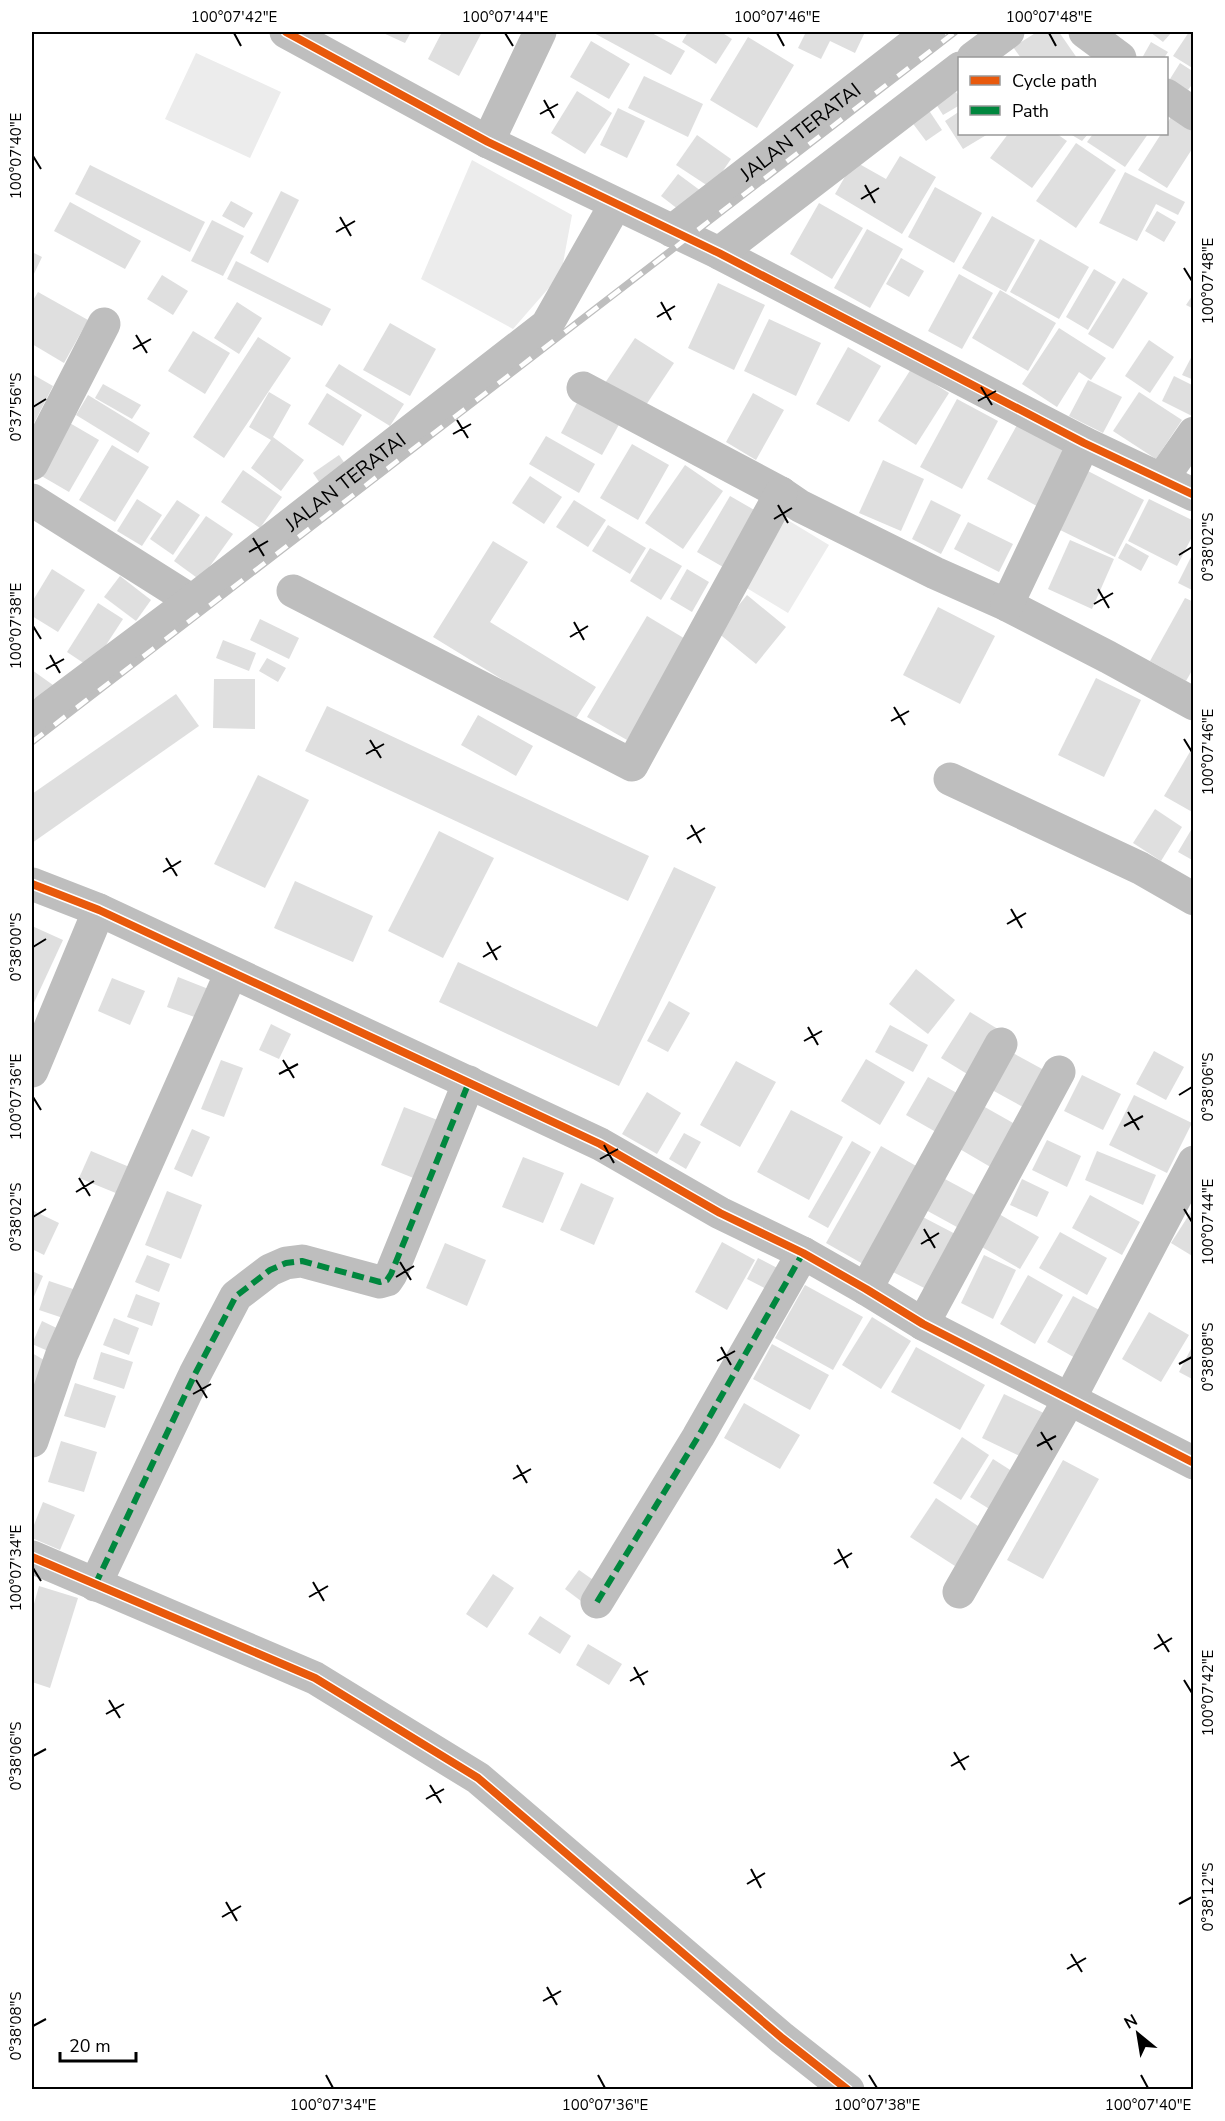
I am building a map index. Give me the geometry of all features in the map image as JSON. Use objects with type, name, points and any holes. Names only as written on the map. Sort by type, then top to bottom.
[{"type":"street","points":[[286,32],[488,142],[719,253],[1084,443],[1194,495]]},
{"type":"street","points":[[488,142],[540,32]]},
{"type":"street","name":"JALAN TERATAI","points":[[672,231],[929,32]]},
{"type":"street","points":[[974,57],[1008,32]]},
{"type":"street","points":[[1085,32],[1119,57]]},
{"type":"street","points":[[719,253],[958,71]]},
{"type":"street","points":[[1168,96],[1194,114]]},
{"type":"street","name":"JALAN TERATAI","points":[[32,721],[192,601],[547,325],[615,205]]},
{"type":"street","points":[[32,464],[104,324]]},
{"type":"street","points":[[583,388],[781,493],[800,506],[935,573],[1007,605],[1194,704]]},
{"type":"street","points":[[1162,479],[1194,433]]},
{"type":"street","points":[[1007,605],[1084,443]]},
{"type":"street","points":[[293,591],[632,765],[781,493]]},
{"type":"street","points":[[32,500],[192,601]]},
{"type":"street","points":[[950,779],[1140,868],[1194,899]]},
{"type":"street","points":[[32,884],[99,910],[600,1144],[720,1213],[802,1253],[867,1289],[923,1324],[1191,1456]]},
{"type":"street","points":[[32,1071],[99,910]]},
{"type":"street","points":[[32,1441],[62,1354],[231,973]]},
{"type":"street","points":[[867,1289],[1001,1044]]},
{"type":"street","points":[[923,1324],[1059,1072]]},
{"type":"street","points":[[95,1585],[195,1374],[236,1296],[270,1270],[286,1263],[302,1261],[380,1282],[387,1280],[469,1082]]},
{"type":"street","points":[[959,1592],[1070,1398],[1194,1162]]},
{"type":"street","points":[[597,1602],[698,1437],[802,1253]]},
{"type":"street","points":[[32,1557],[315,1678],[478,1778],[782,2038],[848,2090]]},
{"type":"shaded area","points":[[196,53],[281,92],[250,158],[165,119]]},
{"type":"shaded area","points":[[472,160],[572,215],[561,274],[513,329],[421,279]]},
{"type":"shaded area","points":[[786,519],[829,545],[788,613],[745,587]]},
{"type":"building","points":[[381,32],[411,32],[405,43]]},
{"type":"building","points":[[442,32],[482,32],[459,76],[428,59]]},
{"type":"building","points":[[592,32],[650,32],[685,51],[671,75]]},
{"type":"building","points":[[688,32],[721,32],[732,39],[716,64],[682,42]]},
{"type":"building","points":[[806,32],[865,32],[855,53],[830,41],[821,59],[798,48]]},
{"type":"building","points":[[1037,32],[1059,32],[1076,57],[1020,57],[1013,47]]},
{"type":"building","points":[[1150,32],[1172,32],[1163,42]]},
{"type":"building","points":[[1189,32],[1194,32],[1194,69],[1173,56]]},
{"type":"building","points":[[748,37],[794,65],[757,128],[710,100]]},
{"type":"building","points":[[591,41],[630,64],[609,99],[570,77]]},
{"type":"building","points":[[1151,42],[1168,52],[1165,57],[1143,57]]},
{"type":"building","points":[[1180,63],[1194,72],[1194,82],[1188,90],[1170,79]]},
{"type":"building","points":[[644,76],[703,104],[688,137],[628,108]]},
{"type":"building","points":[[577,91],[612,113],[585,154],[551,133]]},
{"type":"building","points":[[956,92],[958,95],[958,106],[943,115],[936,104]]},
{"type":"building","points":[[618,108],[645,121],[627,158],[600,145]]},
{"type":"building","points":[[928,109],[942,130],[926,141],[911,121]]},
{"type":"building","points":[[958,112],[958,135],[986,135],[963,149],[945,121]]},
{"type":"building","points":[[1172,115],[1194,128],[1194,146],[1167,188],[1138,170],[1160,135],[1168,135],[1168,122]]},
{"type":"building","points":[[697,135],[731,159],[711,188],[676,165]]},
{"type":"building","points":[[1007,135],[1058,135],[1067,141],[1032,188],[990,158]]},
{"type":"building","points":[[1072,135],[1087,135],[1082,141]]},
{"type":"building","points":[[1092,135],[1147,135],[1125,167],[1087,142]]},
{"type":"building","points":[[1076,143],[1116,170],[1076,228],[1036,201]]},
{"type":"building","points":[[900,156],[936,177],[902,234],[835,194],[854,161],[886,179]]},
{"type":"building","points":[[90,165],[205,222],[190,252],[75,194]]},
{"type":"building","points":[[1125,172],[1185,202],[1178,215],[1156,204],[1137,241],[1099,223]]},
{"type":"building","points":[[678,174],[701,191],[683,213],[661,196]]},
{"type":"building","points":[[935,187],[982,213],[954,263],[908,237]]},
{"type":"building","points":[[281,191],[299,200],[268,263],[250,253]]},
{"type":"building","points":[[231,201],[253,213],[244,228],[222,216]]},
{"type":"building","points":[[70,202],[141,241],[125,269],[54,231]]},
{"type":"building","points":[[819,203],[863,228],[832,279],[790,254]]},
{"type":"building","points":[[1157,211],[1176,222],[1164,242],[1145,231]]},
{"type":"building","points":[[992,216],[1035,240],[1006,292],[962,268]]},
{"type":"building","points":[[212,220],[244,236],[223,276],[191,261]]},
{"type":"building","points":[[867,229],[903,249],[870,308],[834,288]]},
{"type":"building","points":[[1040,239],[1089,267],[1059,319],[1010,292]]},
{"type":"building","points":[[32,252],[42,257],[32,278]]},
{"type":"building","points":[[901,258],[924,271],[909,297],[886,284]]},
{"type":"building","points":[[236,261],[331,309],[322,326],[227,279]]},
{"type":"building","points":[[1094,269],[1116,282],[1088,330],[1066,317]]},
{"type":"building","points":[[959,274],[993,293],[962,349],[928,331]]},
{"type":"building","points":[[162,275],[188,291],[173,315],[147,299]]},
{"type":"building","points":[[1123,278],[1148,293],[1113,349],[1088,334]]},
{"type":"building","points":[[718,283],[765,305],[734,370],[688,348]]},
{"type":"building","points":[[1000,290],[1056,323],[1028,371],[972,338]]},
{"type":"building","points":[[38,292],[88,320],[64,363],[32,344],[32,302]]},
{"type":"building","points":[[1194,293],[1194,309],[1186,305]]},
{"type":"building","points":[[237,302],[262,318],[239,354],[214,338]]},
{"type":"building","points":[[769,319],[821,343],[796,396],[744,371]]},
{"type":"building","points":[[390,323],[436,349],[410,396],[363,370]]},
{"type":"building","points":[[1059,328],[1106,358],[1091,380],[1079,372],[1057,407],[1022,384]]},
{"type":"building","points":[[193,331],[230,353],[205,394],[168,371]]},
{"type":"building","points":[[258,337],[291,358],[224,458],[193,437]]},
{"type":"building","points":[[635,338],[674,363],[642,411],[603,386]]},
{"type":"building","points":[[1149,340],[1174,357],[1150,393],[1125,376]]},
{"type":"building","points":[[848,347],[881,366],[849,422],[816,404]]},
{"type":"building","points":[[1194,352],[1194,380],[1182,375]]},
{"type":"building","points":[[339,364],[404,404],[390,426],[325,386]]},
{"type":"building","points":[[911,369],[949,393],[916,445],[878,421]]},
{"type":"building","points":[[32,374],[53,386],[32,427]]},
{"type":"building","points":[[1174,376],[1194,386],[1194,417],[1162,401]]},
{"type":"building","points":[[1088,380],[1122,397],[1103,433],[1069,416]]},
{"type":"building","points":[[103,384],[141,405],[132,419],[95,398]]},
{"type":"building","points":[[269,392],[291,405],[273,437],[304,460],[281,491],[251,468],[271,440],[249,427]]},
{"type":"building","points":[[1139,392],[1182,420],[1156,459],[1113,431]]},
{"type":"building","points":[[327,393],[362,415],[343,446],[308,424]]},
{"type":"building","points":[[753,393],[784,410],[756,460],[726,442]]},
{"type":"building","points":[[88,395],[150,433],[138,453],[76,415]]},
{"type":"building","points":[[579,399],[621,421],[602,455],[561,433]]},
{"type":"building","points":[[957,399],[998,421],[962,489],[920,467]]},
{"type":"building","points":[[68,422],[99,440],[69,492],[38,474]]},
{"type":"building","points":[[1017,425],[1076,457],[1046,511],[987,479]]},
{"type":"building","points":[[546,436],[595,464],[579,493],[529,464]]},
{"type":"building","points":[[632,444],[669,465],[638,520],[600,498]]},
{"type":"building","points":[[112,445],[149,467],[115,522],[79,500]]},
{"type":"building","points":[[339,455],[350,471],[324,489],[313,473]]},
{"type":"building","points":[[883,460],[924,479],[901,531],[859,513]]},
{"type":"building","points":[[685,465],[723,491],[683,549],[645,523]]},
{"type":"building","points":[[243,470],[282,497],[260,528],[221,502]]},
{"type":"building","points":[[1086,470],[1144,500],[1115,557],[1056,528]]},
{"type":"building","points":[[530,476],[562,497],[544,524],[512,503]]},
{"type":"building","points":[[730,496],[763,515],[730,571],[697,552]]},
{"type":"building","points":[[137,499],[162,515],[142,546],[117,531]]},
{"type":"building","points":[[1149,499],[1194,521],[1194,533],[1177,566],[1128,541]]},
{"type":"building","points":[[177,500],[200,515],[173,555],[150,539]]},
{"type":"building","points":[[574,500],[606,520],[588,547],[556,527]]},
{"type":"building","points":[[931,500],[961,515],[941,554],[912,539]]},
{"type":"building","points":[[206,516],[233,534],[200,580],[174,561]]},
{"type":"building","points":[[968,522],[1013,544],[999,572],[954,549]]},
{"type":"building","points":[[608,525],[646,548],[630,574],[592,551]]},
{"type":"building","points":[[1070,540],[1114,559],[1092,609],[1048,589]]},
{"type":"building","points":[[493,541],[528,562],[490,622],[596,687],[573,723],[433,637]]},
{"type":"building","points":[[1126,543],[1149,556],[1141,571],[1118,558]]},
{"type":"building","points":[[650,548],[682,566],[661,600],[630,581]]},
{"type":"building","points":[[1194,551],[1194,591],[1178,583]]},
{"type":"building","points":[[52,569],[85,590],[58,632],[32,616],[32,602]]},
{"type":"building","points":[[687,569],[709,582],[692,612],[670,599]]},
{"type":"building","points":[[120,576],[151,600],[136,621],[104,597]]},
{"type":"building","points":[[747,595],[786,627],[756,664],[717,632]]},
{"type":"building","points":[[1185,598],[1194,602],[1194,667],[1186,681],[1150,661]]},
{"type":"building","points":[[98,603],[123,619],[91,668],[67,652]]},
{"type":"building","points":[[938,607],[995,636],[960,704],[903,675]]},
{"type":"building","points":[[647,616],[687,640],[627,740],[587,717]]},
{"type":"building","points":[[260,619],[299,638],[289,659],[250,640]]},
{"type":"building","points":[[223,640],[256,653],[249,671],[216,658]]},
{"type":"building","points":[[267,658],[286,668],[278,682],[259,671]]},
{"type":"building","points":[[32,670],[53,685],[40,702],[32,696]]},
{"type":"building","points":[[1096,678],[1141,700],[1104,777],[1058,755]]},
{"type":"building","points":[[214,679],[255,679],[255,729],[213,728]]},
{"type":"building","points":[[176,694],[199,726],[32,843],[32,794]]},
{"type":"building","points":[[327,706],[649,856],[628,901],[305,751]]},
{"type":"building","points":[[478,715],[533,746],[516,776],[461,745]]},
{"type":"building","points":[[1194,745],[1194,813],[1164,796]]},
{"type":"building","points":[[258,775],[309,800],[265,888],[214,864]]},
{"type":"building","points":[[1155,809],[1182,827],[1161,861],[1133,843]]},
{"type":"building","points":[[1194,825],[1194,861],[1178,852]]},
{"type":"building","points":[[439,831],[494,858],[443,958],[388,931]]},
{"type":"building","points":[[674,867],[716,887],[619,1086],[439,1002],[458,962],[597,1027]]},
{"type":"building","points":[[295,881],[373,916],[353,962],[274,928]]},
{"type":"building","points":[[32,926],[63,940],[32,1007]]},
{"type":"building","points":[[916,969],[955,1000],[928,1034],[889,1004]]},
{"type":"building","points":[[178,977],[211,990],[200,1019],[167,1007]]},
{"type":"building","points":[[112,978],[145,991],[130,1025],[98,1011]]},
{"type":"building","points":[[669,1001],[690,1013],[668,1052],[647,1041]]},
{"type":"building","points":[[970,1012],[1006,1034],[977,1080],[941,1058]]},
{"type":"building","points":[[271,1024],[291,1034],[279,1059],[259,1050]]},
{"type":"building","points":[[890,1025],[928,1045],[913,1072],[875,1052]]},
{"type":"building","points":[[1154,1051],[1184,1067],[1166,1100],[1136,1084]]},
{"type":"building","points":[[1013,1053],[1055,1076],[1034,1113],[992,1090]]},
{"type":"building","points":[[866,1059],[905,1082],[880,1125],[841,1101]]},
{"type":"building","points":[[221,1060],[243,1068],[224,1117],[201,1109]]},
{"type":"building","points":[[736,1061],[776,1082],[740,1147],[700,1125]]},
{"type":"building","points":[[1082,1075],[1121,1094],[1103,1130],[1064,1111]]},
{"type":"building","points":[[928,1077],[966,1098],[943,1136],[906,1115]]},
{"type":"building","points":[[647,1092],[681,1113],[657,1154],[622,1134]]},
{"type":"building","points":[[1134,1095],[1192,1123],[1167,1173],[1109,1145]]},
{"type":"building","points":[[983,1106],[1024,1129],[999,1172],[958,1148]]},
{"type":"building","points":[[404,1107],[440,1121],[416,1179],[381,1165]]},
{"type":"building","points":[[791,1110],[843,1137],[809,1200],[757,1172]]},
{"type":"building","points":[[192,1129],[210,1137],[192,1177],[174,1169]]},
{"type":"building","points":[[684,1133],[701,1142],[686,1169],[669,1159]]},
{"type":"building","points":[[1047,1140],[1081,1156],[1067,1187],[1032,1170]]},
{"type":"building","points":[[852,1141],[871,1152],[828,1228],[808,1217]]},
{"type":"building","points":[[881,1146],[925,1171],[870,1268],[826,1243]]},
{"type":"building","points":[[91,1151],[139,1171],[128,1198],[79,1178]]},
{"type":"building","points":[[1097,1151],[1156,1175],[1143,1205],[1085,1180]]},
{"type":"building","points":[[523,1157],[564,1173],[543,1223],[502,1207]]},
{"type":"building","points":[[943,1178],[984,1200],[966,1232],[924,1209]]},
{"type":"building","points":[[1022,1179],[1049,1192],[1037,1217],[1010,1205]]},
{"type":"building","points":[[581,1183],[614,1198],[594,1245],[560,1230]]},
{"type":"building","points":[[167,1191],[202,1205],[181,1259],[145,1245]]},
{"type":"building","points":[[1090,1195],[1140,1222],[1122,1255],[1072,1228]]},
{"type":"building","points":[[1194,1207],[1194,1257],[1171,1243]]},
{"type":"building","points":[[32,1210],[59,1223],[44,1255],[32,1249]]},
{"type":"building","points":[[999,1214],[1039,1237],[1020,1269],[980,1246]]},
{"type":"building","points":[[919,1215],[963,1238],[934,1293],[889,1270]]},
{"type":"building","points":[[1060,1232],[1107,1258],[1087,1295],[1039,1268]]},
{"type":"building","points":[[722,1242],[755,1260],[727,1310],[695,1292]]},
{"type":"building","points":[[445,1243],[486,1260],[467,1306],[426,1288]]},
{"type":"building","points":[[147,1255],[170,1264],[159,1292],[135,1282]]},
{"type":"building","points":[[984,1255],[1016,1270],[993,1319],[961,1303]]},
{"type":"building","points":[[758,1258],[785,1272],[774,1293],[747,1279]]},
{"type":"building","points":[[32,1271],[43,1276],[32,1301]]},
{"type":"building","points":[[1028,1275],[1063,1295],[1035,1344],[1000,1324]]},
{"type":"building","points":[[49,1281],[79,1291],[69,1320],[39,1310]]},
{"type":"building","points":[[805,1285],[863,1317],[833,1370],[775,1338]]},
{"type":"building","points":[[136,1294],[160,1303],[152,1326],[127,1317]]},
{"type":"building","points":[[1073,1296],[1103,1312],[1077,1359],[1047,1342]]},
{"type":"building","points":[[1149,1312],[1189,1335],[1161,1382],[1122,1359]]},
{"type":"building","points":[[872,1317],[911,1341],[881,1389],[842,1365]]},
{"type":"building","points":[[114,1318],[139,1328],[129,1355],[103,1345]]},
{"type":"building","points":[[42,1321],[67,1333],[57,1355],[32,1344]]},
{"type":"building","points":[[1194,1343],[1194,1380],[1179,1372]]},
{"type":"building","points":[[772,1344],[829,1375],[810,1410],[753,1379]]},
{"type":"building","points":[[916,1347],[985,1385],[960,1430],[891,1392]]},
{"type":"building","points":[[101,1352],[133,1362],[124,1389],[93,1379]]},
{"type":"building","points":[[32,1353],[56,1367],[32,1396]]},
{"type":"building","points":[[75,1383],[116,1396],[105,1428],[64,1416]]},
{"type":"building","points":[[1004,1394],[1052,1417],[1030,1461],[982,1438]]},
{"type":"building","points":[[744,1403],[800,1435],[780,1469],[724,1438]]},
{"type":"building","points":[[962,1437],[989,1455],[961,1500],[933,1483]]},
{"type":"building","points":[[61,1441],[97,1452],[84,1492],[48,1482]]},
{"type":"building","points":[[993,1459],[1015,1473],[991,1510],[970,1497]]},
{"type":"building","points":[[1063,1460],[1099,1479],[1043,1579],[1007,1560]]},
{"type":"building","points":[[936,1498],[981,1528],[955,1566],[910,1537]]},
{"type":"building","points":[[43,1502],[75,1515],[60,1550],[32,1538],[32,1530]]},
{"type":"building","points":[[579,1570],[599,1584],[585,1604],[565,1589]]},
{"type":"building","points":[[493,1574],[514,1588],[487,1628],[466,1614]]},
{"type":"building","points":[[39,1586],[78,1598],[50,1688],[32,1682],[32,1611]]},
{"type":"building","points":[[540,1616],[571,1636],[560,1654],[528,1634]]},
{"type":"building","points":[[588,1644],[622,1664],[609,1685],[576,1665]]},
{"type":"railway","points":[[32,742],[955,32]]},
{"type":"marked path","points":[[95,1585],[195,1374],[236,1296],[270,1270],[286,1263],[302,1261],[380,1282],[387,1280],[469,1082]]},
{"type":"marked path","points":[[597,1602],[698,1437],[803,1253]]},
{"type":"cycle path","points":[[286,32],[488,142],[719,253],[1084,443],[1194,495]]},
{"type":"cycle path","points":[[32,884],[99,910],[600,1144],[720,1213],[803,1253],[923,1324],[1194,1463]]},
{"type":"cycle path","points":[[32,1557],[315,1678],[478,1778],[782,2038],[848,2090]]}]
